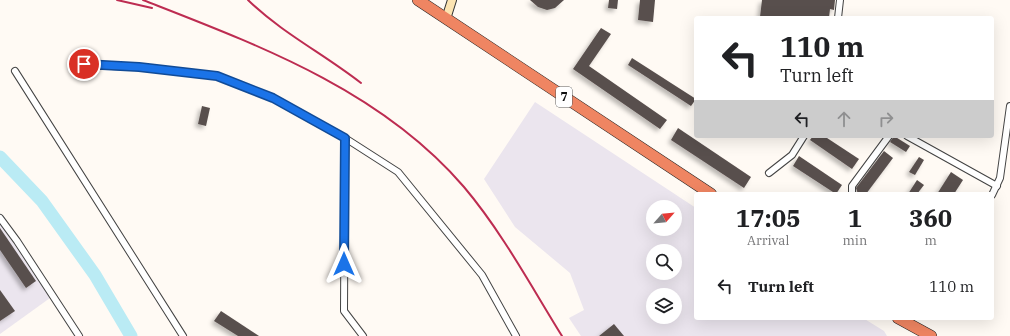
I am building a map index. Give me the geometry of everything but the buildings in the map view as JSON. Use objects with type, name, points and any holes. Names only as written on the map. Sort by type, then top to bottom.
[{"type":"highway","name":"7","points":[[418,0],[707,192]]},
{"type":"highway","points":[[905,320],[931,336]]},
{"type":"street","points":[[446,19],[452,0]]},
{"type":"street","points":[[838,16],[840,0]]},
{"type":"street","points":[[84,64],[139,67],[217,76],[273,98],[345,138],[398,172],[482,275],[516,336]]},
{"type":"street","points":[[15,71],[183,336]]},
{"type":"street","points":[[994,192],[1000,178],[1010,106]]},
{"type":"street","points":[[345,138],[344,311],[363,336]]},
{"type":"street","points":[[768,173],[792,155],[803,138]]},
{"type":"street","points":[[852,192],[852,186],[888,138]]},
{"type":"street","points":[[911,138],[997,186]]},
{"type":"street","points":[[0,218],[17,241],[79,336]]},
{"type":"shaded area","points":[[535,102],[694,207],[694,320],[866,320],[884,331],[887,336],[581,336],[569,318],[584,310],[570,273],[515,227],[484,179]]},
{"type":"shaded area","points":[[0,223],[50,298],[0,334]]},
{"type":"waterway","points":[[0,157],[42,201],[95,275],[131,336]]},
{"type":"railway","points":[[117,0],[152,8]]},
{"type":"railway","points":[[143,0],[273,53],[316,74],[356,97],[395,123],[431,153],[464,187],[478,204],[516,260],[562,336]]},
{"type":"railway","points":[[248,0],[275,23],[361,83]]},
{"type":"route","points":[[84,64],[139,67],[217,76],[273,98],[345,138],[344,264]]}]
